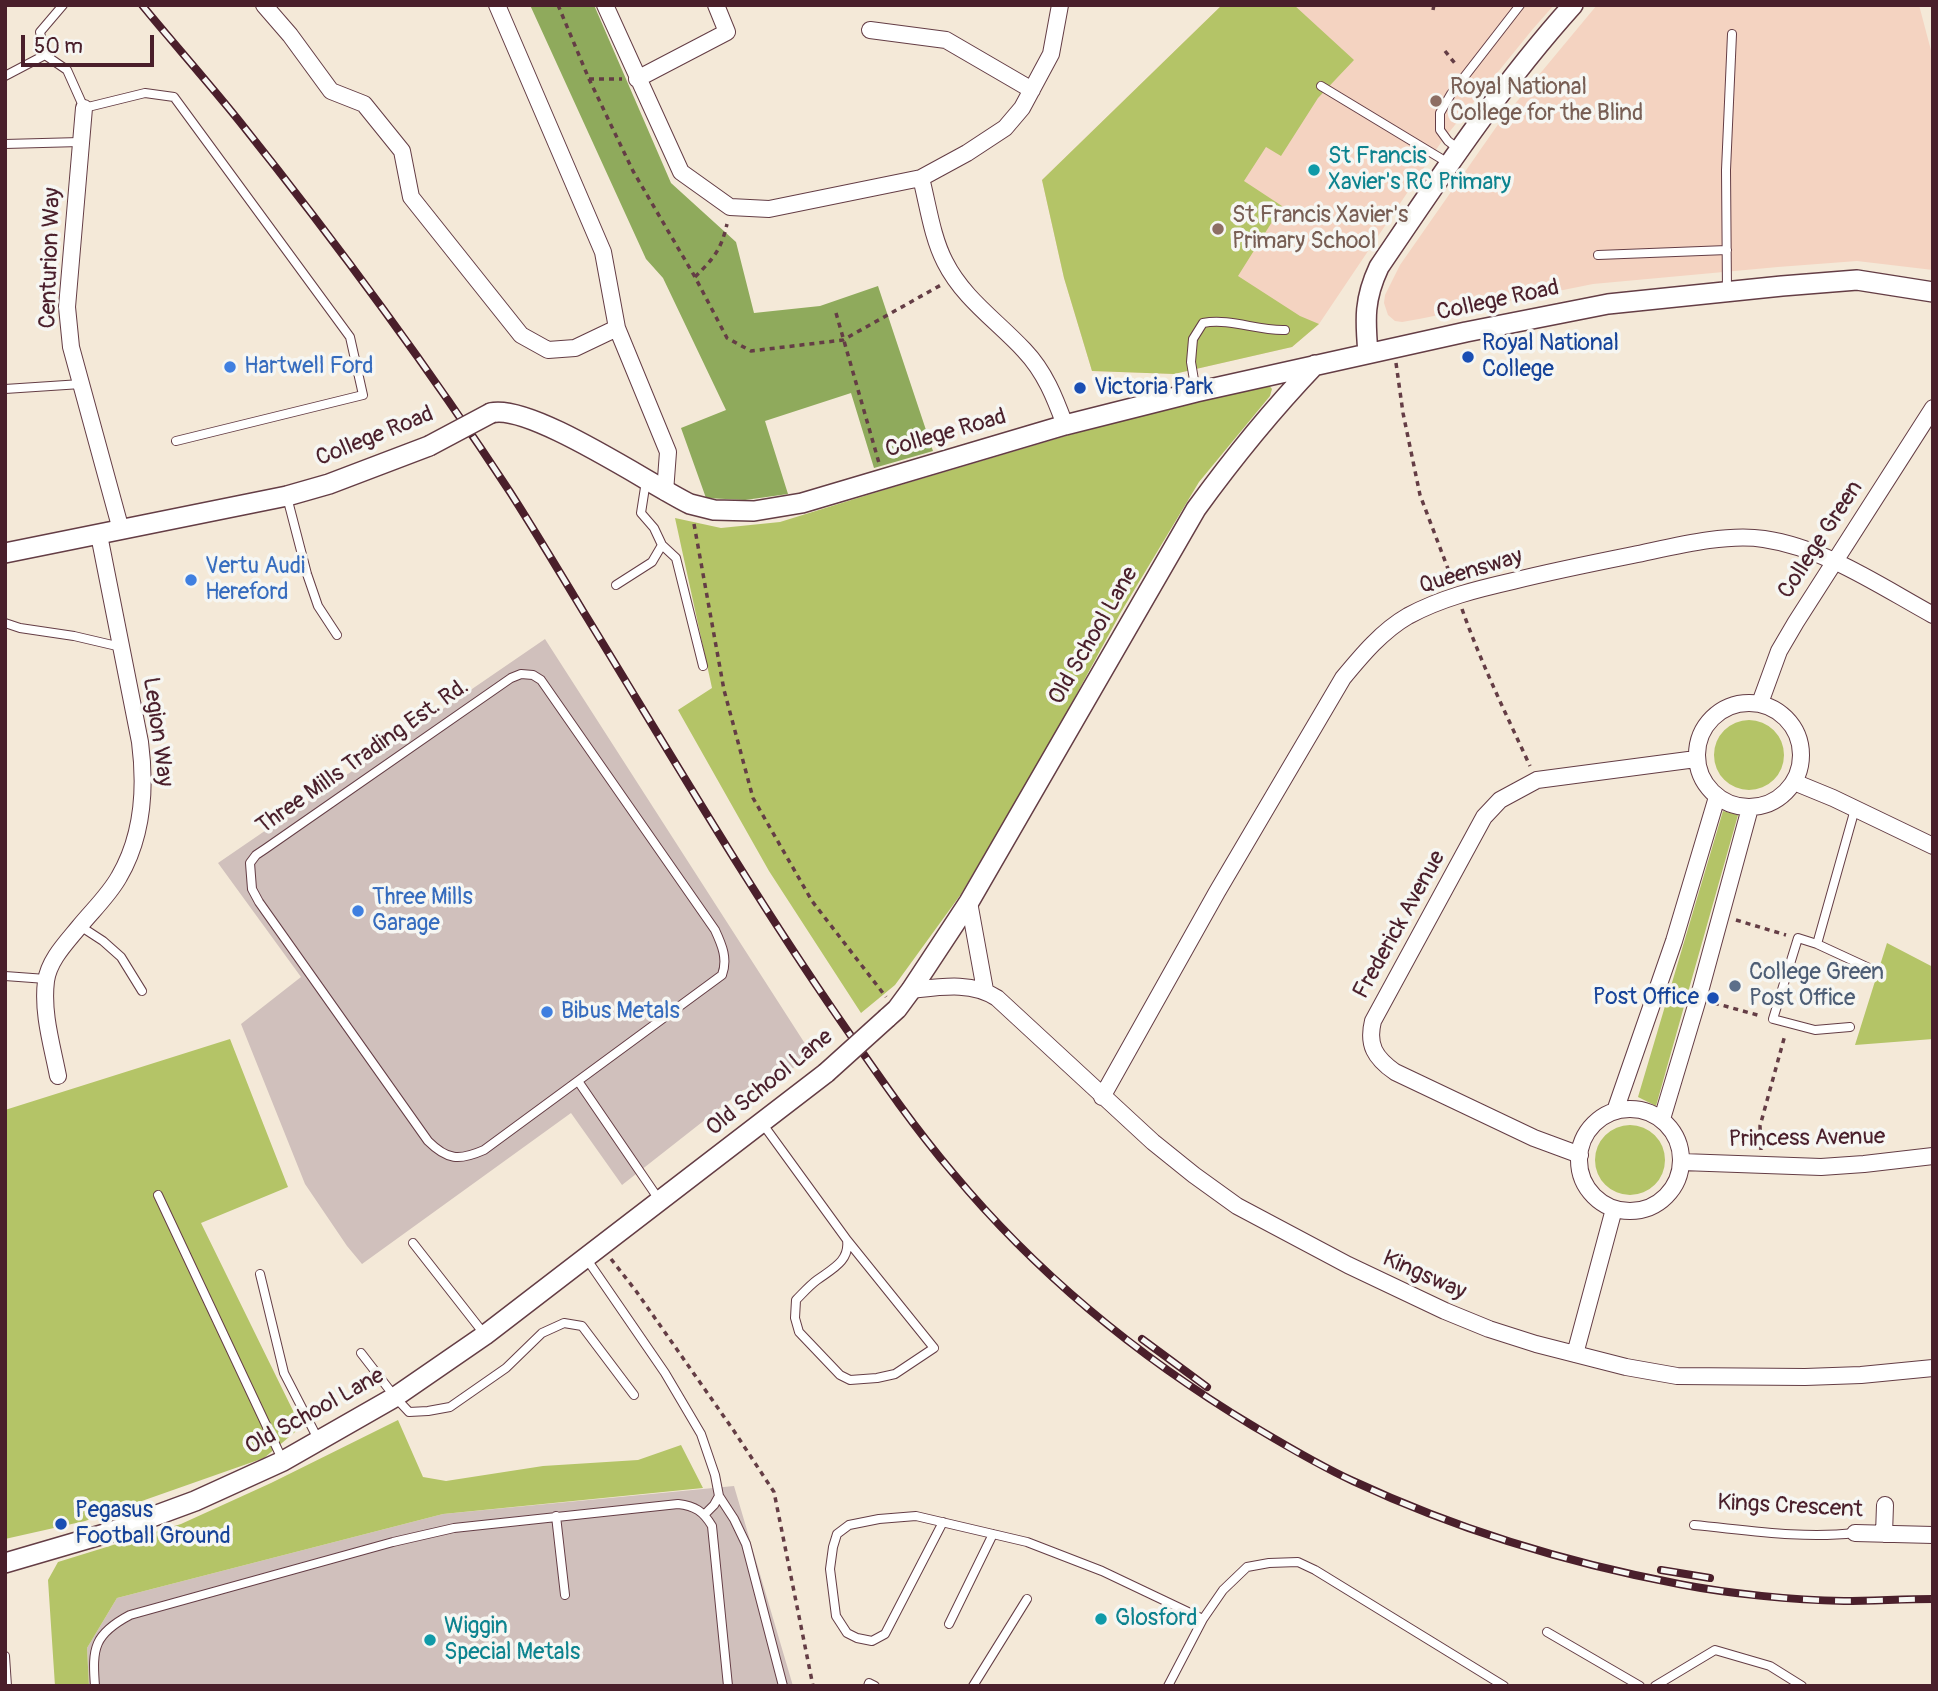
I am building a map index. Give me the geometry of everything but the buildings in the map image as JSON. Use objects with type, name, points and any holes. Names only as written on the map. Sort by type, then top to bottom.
[{"type":"street","points":[[264,5],[331,91],[364,104],[402,151],[411,197],[521,335],[548,350],[575,348],[617,328]]},
{"type":"street","points":[[497,5],[603,252],[617,328],[668,452],[665,492]]},
{"type":"street","points":[[605,5],[681,172],[730,207],[769,209],[921,178],[967,153],[1004,128],[1022,108],[1051,54],[1060,5]]},
{"type":"street","points":[[637,79],[727,32],[716,5]]},
{"type":"street","points":[[1368,353],[1366,302],[1379,267],[1525,61],[1573,5]]},
{"type":"street","points":[[870,30],[946,40],[1032,90]]},
{"type":"street","name":"Centurion Way","points":[[84,108],[67,307],[71,347],[121,530]]},
{"type":"street","points":[[921,178],[944,261],[972,301],[1025,351],[1040,370],[1052,388],[1065,425]]},
{"type":"street","name":"College Road","points":[[5,553],[287,496],[329,484],[429,446],[498,411],[508,412],[555,430],[690,504],[714,510],[754,511],[803,503],[1065,425],[1196,392],[1534,317],[1608,304],[1857,280],[1933,292]]},
{"type":"street","name":"Old School Lane","points":[[5,1563],[111,1532],[195,1501],[283,1461],[395,1397],[485,1335],[660,1201],[825,1073],[892,1014],[969,902],[1196,509],[1259,427],[1315,365]]},
{"type":"street","name":"College Green","points":[[1760,703],[1779,651],[1796,622],[1933,408]]},
{"type":"street","name":"Legion Way","points":[[58,1076],[46,1014],[46,979],[57,955],[119,878],[134,843],[144,799],[141,751],[99,535]]},
{"type":"street","name":"Queensway","points":[[1102,1097],[1216,892],[1343,678],[1384,634],[1406,617],[1432,604],[1484,587],[1572,567],[1708,540],[1762,539],[1786,544],[1834,561],[1933,615]]},
{"type":"street","points":[[1738,703],[1760,703],[1774,709],[1790,722],[1800,741],[1799,770],[1794,782],[1780,798],[1764,806],[1750,808],[1732,805],[1717,797],[1703,781],[1696,759],[1698,742],[1705,726],[1720,711],[1738,703]]},
{"type":"street","name":"Frederick Avenue","points":[[1580,1155],[1534,1138],[1395,1072],[1381,1062],[1373,1048],[1370,1034],[1373,1021],[1484,817],[1500,800],[1537,780],[1696,759]]},
{"type":"street","points":[[1794,782],[1933,846]]},
{"type":"street","points":[[1615,1111],[1674,941],[1717,797]]},
{"type":"street","points":[[1662,1119],[1750,808]]},
{"type":"street","points":[[911,990],[951,987],[985,990],[969,902]]},
{"type":"street","name":"Kingsway","points":[[985,990],[997,998],[1102,1097],[1194,1175],[1237,1206],[1289,1236],[1398,1290],[1489,1329],[1626,1367],[1677,1376],[1805,1377],[1933,1368]]},
{"type":"street","points":[[1628,1108],[1643,1110],[1662,1119],[1674,1132],[1681,1150],[1682,1162],[1668,1195],[1655,1205],[1626,1211],[1614,1209],[1598,1199],[1586,1186],[1581,1174],[1580,1155],[1584,1138],[1591,1127],[1615,1111],[1628,1108]]},
{"type":"street","name":"Princess Avenue","points":[[1682,1162],[1821,1167],[1933,1156]]},
{"type":"street","points":[[1575,1354],[1614,1209]]},
{"type":"street","name":"Kings Crescent","points":[[1884,1534],[1885,1505]]},
{"type":"street","name":"Kings Crescent","points":[[1855,1533],[1933,1535]]},
{"type":"lane","points":[[63,5],[40,32],[46,55],[67,70],[84,108],[145,93],[173,97],[350,337],[363,396],[176,441]]},
{"type":"lane","points":[[1455,157],[1440,130],[1440,113],[1520,5]]},
{"type":"lane","points":[[1727,292],[1726,170],[1731,34]]},
{"type":"lane","points":[[5,76],[46,55]]},
{"type":"lane","points":[[1321,86],[1455,157]]},
{"type":"lane","points":[[5,144],[80,142]]},
{"type":"lane","points":[[1598,255],[1727,250]]},
{"type":"lane","points":[[1196,392],[1191,362],[1193,339],[1203,323],[1217,321],[1285,330]]},
{"type":"lane","points":[[5,389],[80,384]]},
{"type":"lane","points":[[646,481],[641,513],[654,528],[662,545],[676,558],[702,666]]},
{"type":"lane","points":[[287,496],[318,606],[337,635]]},
{"type":"lane","points":[[615,585],[652,562],[662,545]]},
{"type":"lane","points":[[5,623],[121,647]]},
{"type":"lane","name":"Three Mills Trading Est. Rd.","points":[[521,674],[533,675],[541,680],[715,930],[725,957],[722,975],[578,1081],[484,1150],[469,1157],[448,1156],[428,1141],[252,889],[250,863],[257,855],[510,678],[521,674]]},
{"type":"lane","points":[[1817,944],[1855,808]]},
{"type":"lane","points":[[80,926],[121,957],[142,990]]},
{"type":"lane","points":[[1850,1027],[1815,1030],[1773,1019],[1798,938],[1870,968]]},
{"type":"lane","points":[[5,976],[46,979]]},
{"type":"lane","points":[[578,1081],[660,1201]]},
{"type":"lane","points":[[762,1122],[847,1240],[934,1348],[895,1374],[850,1380],[840,1375],[799,1332],[795,1318],[796,1300],[815,1281],[837,1266],[848,1249],[847,1240]]},
{"type":"lane","points":[[158,1195],[283,1461]]},
{"type":"lane","points":[[413,1243],[485,1335]]},
{"type":"lane","points":[[593,1252],[701,1434],[719,1496],[746,1545],[783,1686]]},
{"type":"lane","points":[[260,1273],[284,1373],[318,1441]]},
{"type":"lane","points":[[361,1353],[409,1412],[428,1411],[450,1407],[506,1368],[542,1333],[564,1323],[582,1326],[634,1395]]},
{"type":"lane","points":[[705,1514],[719,1496]]},
{"type":"lane","points":[[95,1686],[94,1649],[112,1624],[130,1615],[393,1542],[454,1528],[678,1504],[691,1506],[705,1514],[712,1526],[728,1686]]},
{"type":"lane","points":[[556,1516],[565,1595]]},
{"type":"lane","points":[[943,1522],[886,1633],[872,1641],[847,1633],[836,1616],[830,1569],[837,1534],[849,1525],[916,1516],[943,1522],[1027,1542],[1101,1571],[1203,1619]]},
{"type":"lane","name":"Kings Crescent","points":[[1694,1525],[1786,1534],[1830,1536],[1855,1533]]},
{"type":"lane","points":[[949,1624],[993,1534]]},
{"type":"lane","points":[[1168,1686],[1203,1619],[1223,1590],[1247,1567],[1298,1562],[1504,1686]]},
{"type":"lane","points":[[973,1686],[1027,1599]]},
{"type":"lane","points":[[1547,1632],[1640,1686]]},
{"type":"lane","points":[[1655,1686],[1715,1650],[1770,1666],[1802,1686]]},
{"type":"lane","points":[[5,1656],[7,1686]]},
{"type":"lane","points":[[867,1686],[869,1683],[875,1686]]},
{"type":"path","points":[[558,5],[589,79],[633,171],[727,338],[751,351],[843,340],[955,277]]},
{"type":"path","points":[[1446,51],[1465,76]]},
{"type":"path","points":[[589,79],[637,79]]},
{"type":"path","points":[[695,277],[714,258],[723,241],[730,207]]},
{"type":"path","points":[[836,313],[884,478]]},
{"type":"path","points":[[1394,348],[1403,413],[1420,495],[1474,643],[1537,780]]},
{"type":"path","points":[[690,504],[724,690],[752,798],[812,901],[888,1000],[892,1014]]},
{"type":"path","points":[[1721,916],[1798,938]]},
{"type":"path","points":[[1698,999],[1773,1019]]},
{"type":"path","points":[[1762,1165],[1760,1126],[1788,1023]]},
{"type":"path","points":[[593,1252],[636,1291],[774,1492],[813,1686]]},
{"type":"shaded area","name":"St Francis Xavier's Primary School","points":[[1222,5],[1554,5],[1442,141],[1319,324],[1292,347],[1174,374],[1092,371],[1064,278],[1042,180]]},
{"type":"shaded area","points":[[1597,5],[1919,5],[1933,58],[1933,270],[1857,261],[1593,284],[1419,319],[1395,321],[1388,315],[1384,303],[1385,295],[1400,265],[1499,123]]},
{"type":"shaded area","points":[[545,639],[811,1053],[771,1087],[743,1090],[622,1185],[571,1113],[362,1264],[305,1184],[241,1024],[301,977],[218,863]]},
{"type":"shaded area","points":[[734,1486],[793,1686],[89,1686],[87,1648],[117,1598],[443,1514]]},
{"type":"green space","points":[[530,5],[594,5],[671,183],[736,242],[754,313],[820,306],[878,286],[933,451],[874,468],[851,393],[765,421],[788,494],[745,500],[706,498],[681,428],[726,410],[663,278],[646,259]]},
{"type":"green space","name":"St Francis Xavier's Primary School","points":[[1222,5],[1294,5],[1354,60],[1318,98],[1281,156],[1266,147],[1244,181],[1282,206],[1238,276],[1300,316],[1319,324],[1292,347],[1174,374],[1092,371],[1064,278],[1042,180]]},
{"type":"green space","points":[[1267,383],[1272,389],[1270,396],[1199,482],[1121,612],[1049,745],[961,894],[895,985],[861,1013],[769,871],[678,710],[712,688],[675,518],[721,528],[780,522],[1069,435]]},
{"type":"green space","points":[[1756,720],[1769,726],[1778,735],[1782,741],[1782,769],[1774,780],[1763,788],[1742,790],[1724,780],[1716,769],[1714,748],[1724,730],[1735,722]]},
{"type":"green space","points":[[1723,811],[1738,815],[1656,1106],[1638,1097]]},
{"type":"green space","points":[[1887,943],[1933,967],[1933,1039],[1855,1045]]},
{"type":"green space","points":[[230,1039],[288,1187],[201,1223],[301,1427],[264,1458],[85,1521],[5,1539],[5,1110]]},
{"type":"green space","points":[[1630,1125],[1655,1135],[1665,1160],[1655,1185],[1630,1195],[1605,1185],[1595,1160],[1605,1135]]},
{"type":"green space","points":[[398,1420],[423,1477],[446,1481],[543,1466],[638,1460],[681,1445],[703,1488],[443,1514],[117,1598],[87,1648],[89,1686],[55,1686],[48,1580],[58,1562],[181,1524]]},
{"type":"railway","points":[[142,5],[275,167],[446,397],[529,521],[708,817],[773,919],[895,1098],[938,1155],[985,1210],[1055,1280],[1170,1372],[1253,1426],[1314,1462],[1353,1481],[1472,1529],[1596,1566],[1719,1591],[1824,1600],[1933,1599]]},
{"type":"railway","points":[[1142,1339],[1207,1387]]},
{"type":"railway","points":[[1661,1570],[1710,1578]]},
{"type":"place","name":"Royal National College for the Blind","points":[[1436,101]]},
{"type":"place","name":"St Francis Xavier's RC Primary","points":[[1314,170]]},
{"type":"place","name":"St Francis Xavier's Primary School","points":[[1218,229]]},
{"type":"place","name":"Royal National College","points":[[1468,357]]},
{"type":"place","name":"Hartwell Ford","points":[[230,367]]},
{"type":"place","name":"Victoria Park","points":[[1080,388]]},
{"type":"place","name":"Vertu Audi Hereford","points":[[191,580]]},
{"type":"place","name":"Three Mills Garage","points":[[358,911]]},
{"type":"place","name":"College Green Post Office","points":[[1735,986]]},
{"type":"place","name":"Post Office","points":[[1713,998]]},
{"type":"place","name":"Bibus Metals","points":[[547,1012]]},
{"type":"place","name":"Pegasus Football Ground","points":[[61,1524]]},
{"type":"place","name":"Glosford","points":[[1101,1619]]},
{"type":"place","name":"Wiggin Special Metals","points":[[430,1640]]}]
